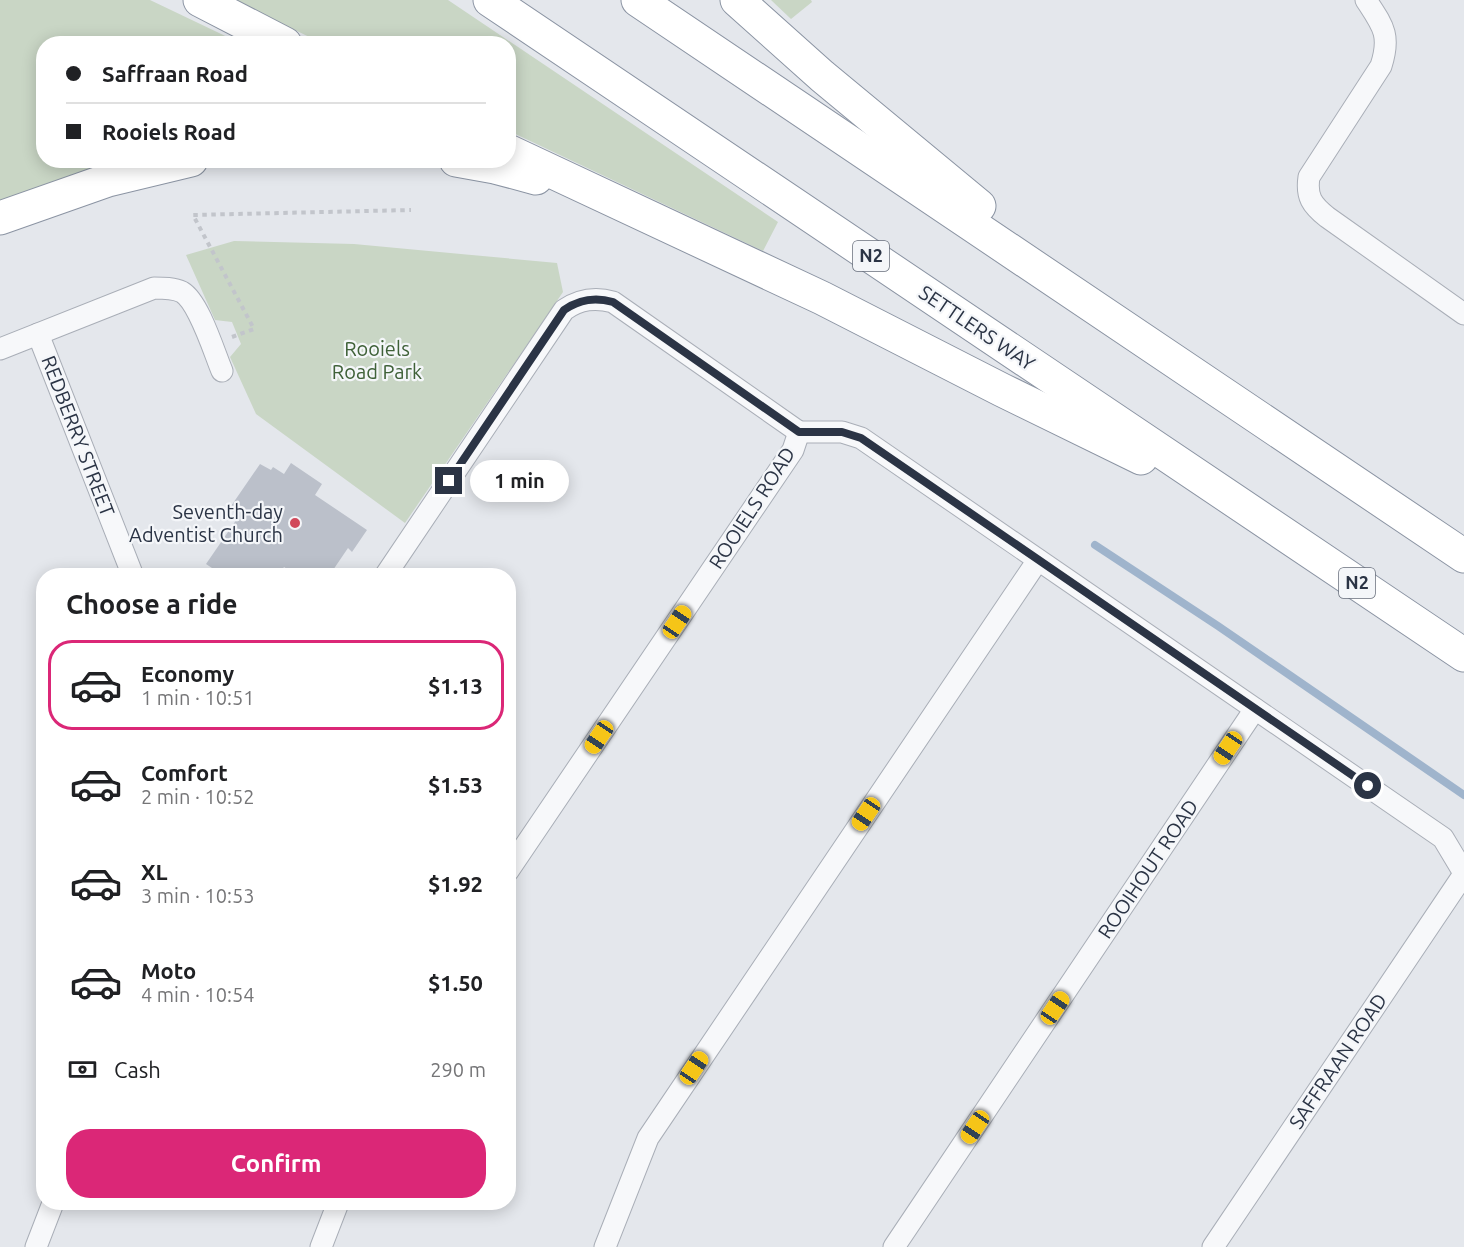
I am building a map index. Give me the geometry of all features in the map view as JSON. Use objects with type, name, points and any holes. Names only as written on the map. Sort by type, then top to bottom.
[{"type":"highway","points":[[200,0],[270,36]]},
{"type":"highway","name":"SETTLERS WAY","points":[[490,0],[1464,655]]},
{"type":"highway","points":[[638,0],[1464,556]]},
{"type":"highway","points":[[737,0],[822,76],[1114,319]]},
{"type":"highway","points":[[516,155],[822,298],[1002,390],[1251,512]]},
{"type":"highway","points":[[0,218],[108,180],[158,168]]},
{"type":"highway","points":[[499,168],[616,201]]},
{"type":"street","points":[[1366,0],[1386,34],[1386,50],[1381,66],[1309,177],[1307,191],[1313,206],[1327,218],[1463,311]]},
{"type":"street","points":[[38,334],[154,288],[166,288],[182,292],[191,301],[222,371]]},
{"type":"street","name":"ROOIELS ROAD","points":[[390,568],[564,310],[581,301],[603,299],[613,302],[799,432],[793,450],[516,859]]},
{"type":"street","name":"REDBERRY STREET","points":[[0,349],[38,334],[131,568]]},
{"type":"street","points":[[799,432],[842,432],[861,438],[1255,709]]},
{"type":"street","points":[[605,1247],[648,1138],[1038,560]]},
{"type":"street","name":"SAFFRAAN ROAD","points":[[1213,1247],[1464,873],[1443,838],[1255,709]]},
{"type":"street","name":"ROOIHOUT ROAD","points":[[894,1247],[1255,709]]},
{"type":"street","points":[[36,1247],[49,1210]]},
{"type":"street","points":[[321,1247],[335,1210]]},
{"type":"path","points":[[210,344],[254,329],[193,215],[411,210]]},
{"type":"green space","points":[[0,0],[150,0],[225,36],[36,36],[36,168],[92,168],[0,202]]},
{"type":"green space","points":[[232,0],[448,0],[502,36],[307,36]]},
{"type":"green space","points":[[771,0],[811,0],[812,2],[791,19]]},
{"type":"green space","points":[[516,46],[778,222],[763,251],[516,134]]},
{"type":"green space","name":"Rooiels Road Park","points":[[234,241],[354,244],[557,263],[563,292],[405,523],[256,414],[230,357],[241,344],[232,322],[215,320],[186,255]]},
{"type":"building","name":"Seventh-day Adventist Church","points":[[291,463],[322,484],[315,495],[367,530],[352,552],[348,548],[334,568],[212,568],[206,564],[239,516],[229,509],[260,464],[271,470],[273,467],[284,474]]},
{"type":"waterway","points":[[1095,545],[1218,626],[1464,795]]},
{"type":"place","name":"Seventh-day Adventist Church","points":[[295,523]]},
{"type":"route","points":[[449,481],[564,310],[572,304],[592,299],[613,302],[799,432],[842,432],[861,438],[1368,786]]}]
